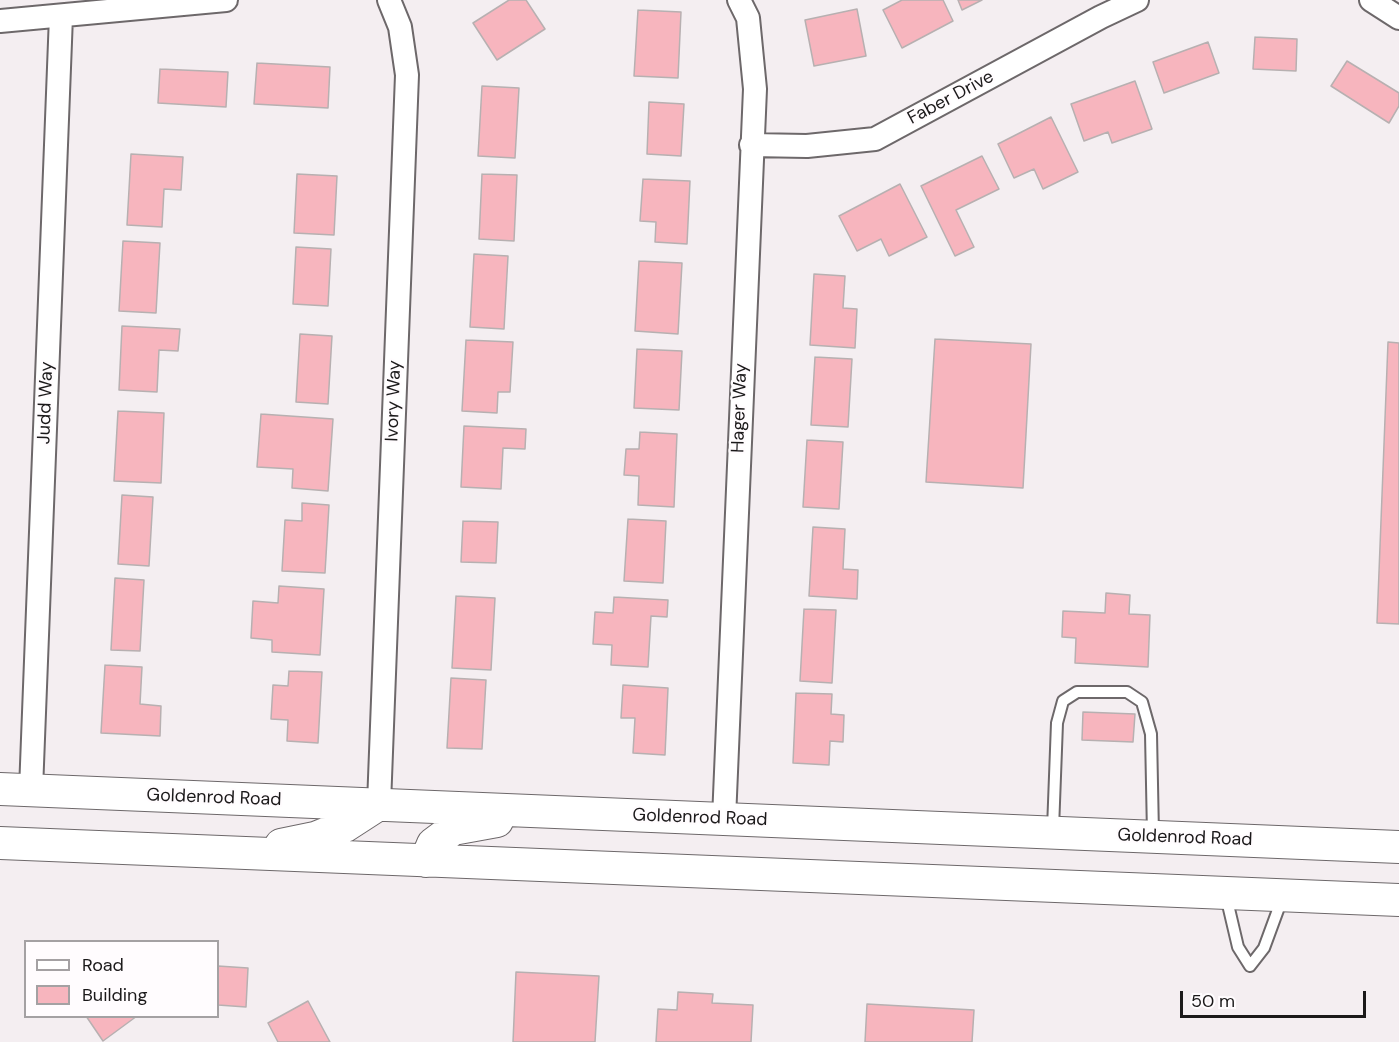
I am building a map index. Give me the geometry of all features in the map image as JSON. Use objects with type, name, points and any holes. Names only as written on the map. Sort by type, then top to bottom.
[{"type":"main road","name":"Goldenrod Road","points":[[0,789],[1399,847]]},
{"type":"main road","points":[[242,853],[315,838],[345,826],[379,804]]},
{"type":"main road","points":[[426,861],[433,844],[453,830],[542,811]]},
{"type":"main road","points":[[0,843],[1399,900]]},
{"type":"street","points":[[0,21],[226,0]]},
{"type":"street","name":"Ivory Way","points":[[379,804],[407,75],[400,27],[389,0]]},
{"type":"street","name":"Hager Way","points":[[724,819],[755,89],[748,18],[739,0]]},
{"type":"street","name":"Faber Drive","points":[[751,145],[807,146],[875,139],[1101,17],[1137,0]]},
{"type":"street","points":[[1371,0],[1399,18]]},
{"type":"street","name":"Judd Way","points":[[31,790],[61,16]]},
{"type":"lane","points":[[1053,833],[1057,723],[1063,701],[1077,692],[1127,692],[1142,702],[1151,735],[1153,837]]},
{"type":"lane","points":[[1225,893],[1238,947],[1249,969],[1264,948],[1284,896]]},
{"type":"building","points":[[509,0],[526,0],[545,29],[497,60],[473,23]]},
{"type":"building","points":[[902,0],[943,0],[953,21],[902,48],[883,10]]},
{"type":"building","points":[[958,0],[982,0],[962,10]]},
{"type":"building","points":[[857,9],[866,56],[814,66],[805,20]]},
{"type":"building","points":[[638,10],[681,12],[678,78],[634,76]]},
{"type":"building","points":[[1255,37],[1297,39],[1296,71],[1253,69]]},
{"type":"building","points":[[1208,42],[1219,73],[1164,93],[1153,62]]},
{"type":"building","points":[[1347,61],[1399,93],[1399,106],[1389,123],[1331,86]]},
{"type":"building","points":[[257,63],[330,67],[328,108],[254,104]]},
{"type":"building","points":[[160,69],[228,72],[226,107],[158,103]]},
{"type":"building","points":[[1135,81],[1152,129],[1112,143],[1108,132],[1084,141],[1071,104]]},
{"type":"building","points":[[482,86],[519,88],[515,158],[478,156]]},
{"type":"building","points":[[649,102],[684,104],[681,156],[647,154]]},
{"type":"building","points":[[1051,117],[1078,172],[1043,189],[1034,169],[1014,178],[998,144]]},
{"type":"building","points":[[131,154],[183,157],[181,190],[164,189],[162,227],[127,225]]},
{"type":"building","points":[[982,156],[999,189],[956,210],[974,247],[955,256],[921,186]]},
{"type":"building","points":[[297,174],[337,176],[334,235],[294,233]]},
{"type":"building","points":[[482,174],[517,175],[514,241],[479,239]]},
{"type":"building","points":[[643,179],[690,181],[687,244],[655,242],[656,222],[640,221]]},
{"type":"building","points":[[900,184],[927,237],[889,256],[881,239],[857,251],[839,216]]},
{"type":"building","points":[[123,241],[160,243],[156,313],[119,311]]},
{"type":"building","points":[[296,247],[331,249],[328,306],[293,304]]},
{"type":"building","points":[[474,254],[508,256],[504,329],[470,327]]},
{"type":"building","points":[[639,261],[682,263],[678,334],[635,331]]},
{"type":"building","points":[[814,274],[845,276],[843,308],[857,309],[855,348],[810,345]]},
{"type":"building","points":[[122,326],[180,329],[178,351],[159,350],[157,392],[119,390]]},
{"type":"building","points":[[300,334],[332,336],[328,404],[296,402]]},
{"type":"building","points":[[935,339],[1031,344],[1023,488],[926,482]]},
{"type":"building","points":[[466,340],[513,342],[510,392],[498,392],[497,413],[462,411]]},
{"type":"building","points":[[1388,342],[1399,343],[1399,624],[1377,623]]},
{"type":"building","points":[[637,349],[682,351],[679,410],[634,408]]},
{"type":"building","points":[[815,357],[852,359],[848,427],[811,425]]},
{"type":"building","points":[[118,411],[164,413],[161,483],[114,481]]},
{"type":"building","points":[[261,414],[333,419],[328,491],[292,488],[293,469],[257,467]]},
{"type":"building","points":[[464,426],[526,429],[525,449],[503,448],[501,489],[461,487]]},
{"type":"building","points":[[640,432],[677,434],[674,507],[638,505],[639,476],[624,475],[626,449],[639,449]]},
{"type":"building","points":[[807,440],[843,442],[839,509],[803,507]]},
{"type":"building","points":[[122,495],[153,497],[149,566],[118,564]]},
{"type":"building","points":[[302,503],[329,505],[325,573],[282,571],[285,520],[302,521]]},
{"type":"building","points":[[628,519],[666,521],[663,583],[624,581]]},
{"type":"building","points":[[463,521],[498,522],[496,563],[461,562]]},
{"type":"building","points":[[813,527],[845,529],[843,569],[858,570],[857,599],[809,596]]},
{"type":"building","points":[[115,578],[144,580],[140,651],[111,650]]},
{"type":"building","points":[[279,586],[324,589],[320,655],[272,652],[272,640],[251,638],[253,601],[278,603]]},
{"type":"building","points":[[1106,593],[1130,595],[1129,614],[1150,615],[1148,667],[1075,663],[1076,638],[1062,637],[1063,611],[1105,613]]},
{"type":"building","points":[[456,596],[495,598],[491,670],[452,668]]},
{"type":"building","points":[[614,597],[668,600],[667,617],[651,616],[648,667],[611,665],[612,645],[593,644],[595,612],[613,613]]},
{"type":"building","points":[[804,609],[836,610],[832,683],[800,681]]},
{"type":"building","points":[[105,665],[142,667],[140,704],[161,706],[160,736],[101,733]]},
{"type":"building","points":[[289,671],[322,672],[318,743],[287,741],[288,720],[271,719],[273,685],[288,686]]},
{"type":"building","points":[[451,678],[486,680],[482,749],[447,748]]},
{"type":"building","points":[[623,685],[668,688],[665,755],[633,753],[635,718],[621,718]]},
{"type":"building","points":[[796,693],[832,694],[831,714],[844,715],[843,742],[830,741],[829,765],[793,763]]},
{"type":"building","points":[[1083,712],[1135,714],[1133,742],[1082,740]]},
{"type":"building","points":[[219,966],[248,968],[246,1007],[219,1005]]},
{"type":"building","points":[[516,972],[599,976],[595,1042],[513,1042]]},
{"type":"building","points":[[678,992],[713,994],[712,1003],[753,1005],[751,1042],[656,1042],[658,1009],[677,1010]]},
{"type":"building","points":[[308,1001],[330,1042],[278,1042],[268,1023]]},
{"type":"building","points":[[867,1004],[974,1010],[972,1042],[865,1042]]},
{"type":"building","points":[[87,1018],[134,1018],[103,1041]]}]
